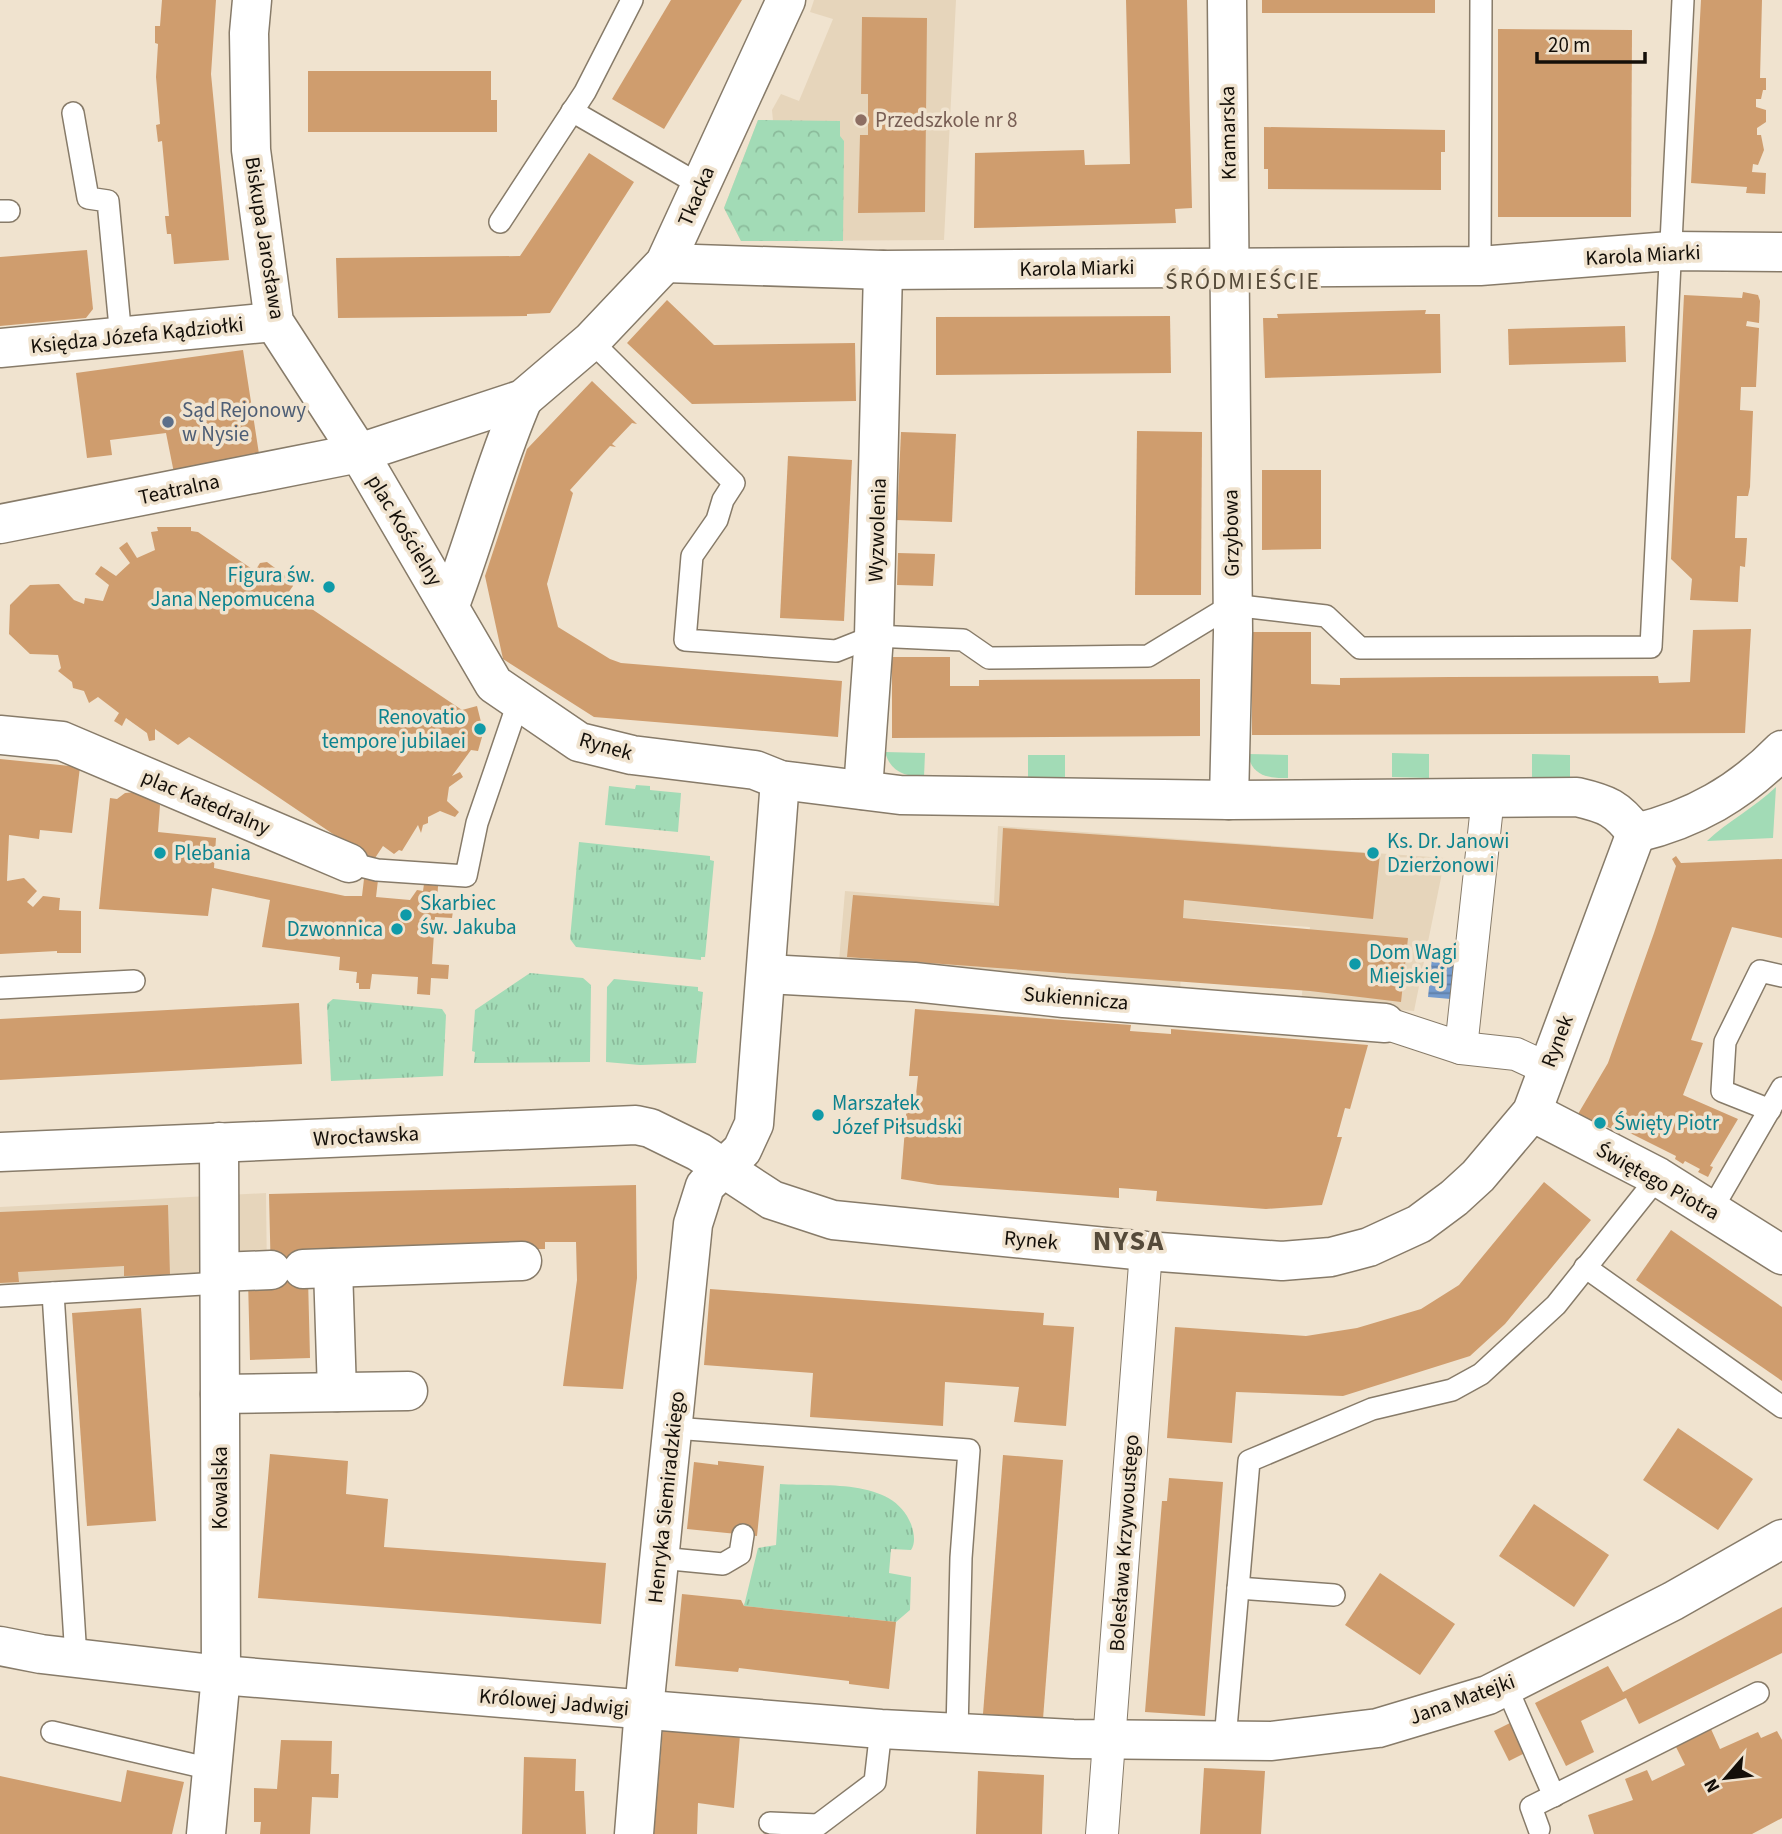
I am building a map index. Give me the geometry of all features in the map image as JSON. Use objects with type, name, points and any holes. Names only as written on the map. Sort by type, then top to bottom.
[{"type":"street","name":"Biskupa Jarosława","points":[[252,0],[251,150],[274,322],[359,453]]},
{"type":"street","name":"Tkacka","points":[[578,353],[665,263],[786,0]]},
{"type":"street","name":"Kramarska","points":[[1227,0],[1230,266]]},
{"type":"street","name":"Karola Miarki","points":[[665,263],[883,270],[1480,266],[1670,251],[1782,252]]},
{"type":"street","name":"Grzybowa","points":[[1229,800],[1233,618],[1230,266]]},
{"type":"street","name":"Wyzwolenia","points":[[863,790],[874,636],[883,270]]},
{"type":"street","name":"Księdza Józefa Kądziołki","points":[[0,348],[274,322]]},
{"type":"street","name":"plac Kościelny","points":[[450,605],[359,453],[523,399],[578,353]]},
{"type":"street","name":"plac Kościelny","points":[[450,605],[478,530],[504,443],[523,399]]},
{"type":"street","name":"Teatralna","points":[[0,524],[359,453]]},
{"type":"street","name":"Rynek","points":[[450,605],[494,684],[518,703],[579,741],[632,755],[755,769],[780,780],[900,795],[1229,800],[1577,797],[1606,804],[1624,818],[1636,833],[1546,1068],[1532,1112],[1478,1175],[1454,1198],[1419,1224],[1369,1247],[1331,1257],[1282,1261],[1146,1251],[833,1220],[772,1200],[721,1167]]},
{"type":"street","name":"plac Katedralny","points":[[0,735],[62,741],[349,863]]},
{"type":"street","points":[[1636,833],[1681,820],[1716,804],[1748,783],[1782,750]]},
{"type":"street","points":[[721,1167],[742,1150],[754,1124],[780,780]]},
{"type":"street","points":[[1461,1048],[1488,797]]},
{"type":"street","name":"Sukiennicza","points":[[767,974],[914,982],[1064,998],[1385,1023]]},
{"type":"street","points":[[1385,1023],[1461,1048],[1516,1054],[1546,1068]]},
{"type":"street","name":"Świętego Piotra","points":[[1532,1112],[1658,1177],[1782,1255]]},
{"type":"street","name":"Wrocławska","points":[[0,1152],[636,1125],[650,1128],[675,1140],[721,1167]]},
{"type":"street","name":"Kowalska","points":[[206,1834],[221,1675],[219,1142]]},
{"type":"street","name":"Henryka Siemiradzkiego","points":[[634,1834],[693,1224],[705,1186],[721,1167]]},
{"type":"street","name":"Bolesława Krzywoustego","points":[[1102,1834],[1146,1251]]},
{"type":"street","points":[[220,1277],[302,1269],[522,1261]]},
{"type":"street","points":[[302,1269],[337,1392]]},
{"type":"street","points":[[220,1394],[408,1391]]},
{"type":"street","name":"Jana Matejki","points":[[1110,1738],[1272,1741],[1378,1728],[1432,1714],[1506,1686],[1673,1601],[1782,1539]]},
{"type":"street","name":"Królowej Jadwigi","points":[[0,1646],[221,1675],[881,1729],[1073,1739],[1110,1738]]},
{"type":"lane","points":[[500,222],[572,111],[632,0]]},
{"type":"lane","points":[[1480,266],[1481,0]]},
{"type":"lane","points":[[578,353],[734,483],[723,500],[717,520],[692,556],[685,639],[836,651],[874,636],[963,640],[989,658],[1148,656],[1233,618],[1326,616],[1360,648],[1651,647],[1684,0]]},
{"type":"lane","points":[[572,111],[700,185]]},
{"type":"lane","points":[[73,113],[88,198],[108,201],[121,338]]},
{"type":"lane","points":[[349,863],[377,870],[466,876],[477,823],[518,703]]},
{"type":"lane","points":[[1770,1110],[1723,1091],[1725,1042],[1760,971],[1782,976]]},
{"type":"lane","points":[[0,988],[134,981]]},
{"type":"lane","points":[[1712,1209],[1782,1088]]},
{"type":"lane","points":[[1225,1740],[1249,1461],[1372,1409],[1452,1390],[1481,1374],[1556,1305],[1658,1177]]},
{"type":"lane","points":[[1585,1268],[1782,1407]]},
{"type":"lane","points":[[0,1296],[220,1277]]},
{"type":"lane","points":[[53,1293],[76,1658]]},
{"type":"lane","points":[[674,1428],[969,1450],[961,1558],[957,1732]]},
{"type":"lane","points":[[660,1558],[723,1564],[740,1554],[743,1535]]},
{"type":"lane","points":[[1238,1588],[1334,1595]]},
{"type":"lane","points":[[1506,1686],[1554,1796]]},
{"type":"lane","points":[[1539,1829],[1531,1807],[1758,1693]]},
{"type":"lane","points":[[770,1823],[818,1825],[876,1782],[881,1729]]},
{"type":"lane","points":[[52,1732],[211,1769]]},
{"type":"shaded area","name":"Przedszkole nr 8","points":[[814,0],[956,0],[944,240],[741,241],[724,208],[758,120],[773,121],[772,110],[781,94],[799,101],[833,19],[810,12]]},
{"type":"shaded area","points":[[998,826],[1445,858],[1414,1011],[1301,1002],[1310,927],[1184,918],[1180,991],[839,961],[845,891],[994,903]]},
{"type":"shaded area","points":[[266,1193],[267,1276],[0,1291],[0,1207]]},
{"type":"green space","points":[[758,120],[840,121],[840,136],[844,141],[843,241],[741,241],[724,208]]},
{"type":"green space","points":[[885,752],[925,753],[924,777],[911,776],[895,769]]},
{"type":"green space","points":[[1392,753],[1429,754],[1429,778],[1392,777]]},
{"type":"green space","points":[[1248,754],[1288,755],[1288,778],[1257,772]]},
{"type":"green space","points":[[1532,754],[1570,755],[1570,778],[1532,778]]},
{"type":"green space","points":[[1028,755],[1065,755],[1065,779],[1028,778]]},
{"type":"green space","points":[[636,785],[650,786],[650,790],[681,793],[678,832],[605,825],[609,786],[635,789]]},
{"type":"green space","points":[[1776,787],[1773,838],[1707,841],[1759,801]]},
{"type":"green space","points":[[579,842],[710,856],[710,860],[714,861],[705,957],[701,957],[701,960],[576,947],[570,939]]},
{"type":"green space","points":[[530,973],[583,978],[591,985],[590,1062],[474,1063],[475,1052],[472,1051],[475,1010]]},
{"type":"green space","points":[[614,979],[698,987],[698,991],[703,992],[696,1063],[640,1065],[606,1062],[607,987]]},
{"type":"green space","points":[[333,999],[442,1009],[446,1015],[443,1076],[331,1081],[327,1004]]},
{"type":"green space","points":[[780,1484],[835,1486],[873,1491],[889,1498],[902,1509],[911,1524],[914,1544],[911,1550],[891,1549],[889,1573],[911,1577],[910,1610],[896,1622],[744,1606],[758,1548],[776,1545]]},
{"type":"water","points":[[1433,948],[1477,952],[1473,1001],[1428,997]]},
{"type":"building","points":[[162,0],[216,0],[211,74],[229,260],[174,264],[171,234],[167,234],[165,216],[169,216],[162,141],[158,142],[156,125],[160,124],[155,26],[160,26]]},
{"type":"building","points":[[671,0],[742,0],[664,129],[612,99]]},
{"type":"building","points":[[1126,0],[1187,0],[1192,208],[1175,209],[1176,223],[974,228],[975,153],[1084,150],[1085,165],[1130,164]]},
{"type":"building","points":[[1262,0],[1435,0],[1435,13],[1262,13]]},
{"type":"building","points":[[1701,0],[1762,0],[1760,78],[1766,78],[1766,90],[1763,90],[1761,99],[1756,99],[1756,107],[1766,110],[1766,122],[1757,128],[1757,135],[1761,135],[1764,150],[1758,165],[1753,164],[1752,172],[1766,173],[1765,194],[1746,193],[1747,187],[1691,183]]},
{"type":"building","points":[[862,17],[927,18],[925,212],[858,213],[860,135],[868,135],[868,94],[861,94]]},
{"type":"building","points":[[1498,29],[1632,30],[1631,217],[1498,217]]},
{"type":"building","points":[[308,71],[491,71],[491,100],[497,100],[497,132],[308,132]]},
{"type":"building","points":[[1264,127],[1445,130],[1445,152],[1441,152],[1441,190],[1268,189],[1268,169],[1264,169]]},
{"type":"building","points":[[589,153],[634,182],[550,313],[527,316],[338,318],[336,258],[520,256]]},
{"type":"building","points":[[87,250],[93,309],[86,318],[0,326],[0,257]]},
{"type":"building","points":[[1743,292],[1758,295],[1760,301],[1759,323],[1747,321],[1746,326],[1759,328],[1756,387],[1741,387],[1740,410],[1753,411],[1750,487],[1748,496],[1737,496],[1735,538],[1747,538],[1745,567],[1740,566],[1738,602],[1690,600],[1692,579],[1671,559],[1684,295],[1742,298]]},
{"type":"building","points":[[667,300],[714,345],[855,343],[856,401],[692,404],[627,343]]},
{"type":"building","points":[[1426,310],[1425,314],[1440,314],[1441,373],[1265,378],[1263,318],[1278,318],[1277,314]]},
{"type":"building","points":[[1170,316],[1171,373],[936,375],[936,317]]},
{"type":"building","points":[[1625,326],[1626,362],[1509,365],[1508,329]]},
{"type":"building","name":"Sąd Rejonowy w Nysie","points":[[243,350],[259,454],[174,473],[166,433],[110,440],[112,455],[87,458],[76,373]]},
{"type":"building","points":[[592,381],[637,424],[632,423],[612,444],[616,447],[610,446],[570,490],[573,493],[547,584],[558,627],[621,663],[842,681],[838,737],[594,717],[503,659],[485,576],[527,449]]},
{"type":"building","points":[[1137,431],[1202,432],[1201,595],[1135,595]]},
{"type":"building","points":[[901,432],[956,434],[952,522],[897,520]]},
{"type":"building","points":[[788,456],[852,460],[844,621],[780,618]]},
{"type":"building","points":[[1262,470],[1321,470],[1321,549],[1262,550]]},
{"type":"building","points":[[157,527],[191,527],[191,531],[198,532],[255,571],[260,563],[267,562],[287,577],[293,586],[288,593],[462,710],[477,706],[482,737],[478,751],[471,750],[452,776],[460,772],[463,777],[449,787],[447,801],[459,812],[455,817],[440,811],[428,817],[428,823],[423,825],[421,833],[418,825],[402,851],[394,854],[383,846],[373,861],[189,737],[178,745],[155,729],[155,740],[149,741],[147,733],[126,718],[122,726],[114,721],[119,713],[98,697],[89,703],[84,691],[73,688],[72,682],[58,671],[61,668],[58,655],[30,654],[9,634],[10,605],[30,585],[59,584],[74,600],[84,604],[85,598],[103,601],[109,585],[95,574],[101,566],[116,576],[130,563],[119,548],[127,542],[137,558],[155,550],[151,532],[158,531]]},
{"type":"building","points":[[898,553],[935,554],[933,586],[897,585]]},
{"type":"building","points":[[1751,629],[1745,733],[1252,735],[1252,632],[1311,632],[1311,684],[1340,685],[1340,678],[1450,677],[1658,676],[1659,683],[1690,682],[1693,630]]},
{"type":"building","points":[[892,657],[950,657],[950,686],[979,686],[979,680],[1200,679],[1200,736],[892,738]]},
{"type":"building","points":[[0,759],[80,767],[72,833],[40,830],[39,839],[9,835],[7,881],[24,878],[37,891],[27,902],[33,907],[43,896],[60,898],[59,910],[81,911],[81,953],[57,951],[0,954]]},
{"type":"building","points":[[136,792],[160,805],[158,832],[216,838],[214,868],[345,896],[362,896],[364,879],[378,880],[376,897],[410,900],[417,890],[423,891],[424,884],[438,886],[437,903],[454,904],[452,918],[435,917],[432,964],[449,965],[448,979],[431,978],[430,995],[417,994],[418,977],[372,974],[370,989],[359,989],[359,983],[356,983],[357,972],[339,970],[340,957],[262,947],[270,900],[212,888],[208,916],[99,909],[110,798],[117,799],[125,793]]},
{"type":"building","points":[[1003,828],[1380,854],[1373,919],[1184,900],[1183,918],[1408,938],[1401,1002],[1310,991],[847,957],[853,895],[999,906]]},
{"type":"building","points":[[1676,856],[1681,863],[1782,859],[1782,938],[1732,927],[1691,1040],[1703,1043],[1683,1095],[1738,1119],[1710,1166],[1713,1167],[1708,1177],[1698,1172],[1700,1169],[1685,1161],[1683,1164],[1675,1159],[1676,1156],[1622,1129],[1619,1136],[1610,1131],[1612,1129],[1578,1114],[1608,1063],[1654,933],[1676,866],[1672,859]]},
{"type":"building","points":[[299,1003],[302,1064],[0,1080],[0,1019]]},
{"type":"building","points":[[915,1009],[1131,1025],[1130,1031],[1171,1034],[1171,1029],[1368,1045],[1350,1109],[1345,1108],[1337,1137],[1342,1137],[1322,1205],[1266,1209],[1156,1201],[1157,1191],[1119,1188],[1119,1198],[938,1185],[901,1179],[907,1103],[915,1104],[918,1076],[909,1076]]},
{"type":"building","points":[[1544,1182],[1591,1220],[1505,1324],[1470,1356],[1343,1396],[1236,1392],[1232,1443],[1167,1438],[1175,1327],[1306,1336],[1357,1328],[1421,1309],[1459,1285]]},
{"type":"building","points":[[636,1185],[637,1278],[623,1389],[563,1386],[577,1280],[576,1242],[545,1242],[545,1249],[303,1254],[308,1278],[310,1358],[250,1360],[248,1280],[271,1279],[269,1194]]},
{"type":"building","points":[[168,1205],[170,1275],[124,1276],[124,1266],[18,1272],[19,1282],[0,1283],[0,1212]]},
{"type":"building","points":[[1671,1230],[1782,1307],[1782,1381],[1636,1280]]},
{"type":"building","points":[[710,1289],[1044,1313],[1043,1325],[1074,1327],[1066,1426],[1014,1422],[1019,1387],[945,1382],[943,1426],[810,1417],[813,1373],[704,1365]]},
{"type":"building","points":[[141,1308],[156,1521],[87,1526],[72,1313]]},
{"type":"building","points":[[1678,1428],[1753,1479],[1718,1530],[1643,1480]]},
{"type":"building","points":[[270,1454],[348,1461],[346,1494],[388,1499],[384,1547],[606,1563],[601,1624],[258,1598]]},
{"type":"building","points":[[1003,1455],[1063,1460],[1043,1719],[983,1714]]},
{"type":"building","points":[[718,1461],[764,1466],[757,1536],[687,1529],[694,1462],[718,1465]]},
{"type":"building","points":[[1169,1478],[1223,1482],[1205,1716],[1145,1712],[1162,1501],[1167,1501]]},
{"type":"building","points":[[1534,1504],[1609,1555],[1574,1607],[1499,1556]]},
{"type":"building","points":[[1380,1573],[1455,1624],[1420,1675],[1345,1625]]},
{"type":"building","points":[[682,1594],[741,1600],[744,1606],[896,1622],[889,1689],[849,1684],[849,1681],[739,1668],[738,1672],[675,1666]]},
{"type":"building","points":[[1782,1607],[1782,1653],[1639,1724],[1626,1698],[1581,1721],[1594,1752],[1566,1766],[1535,1703],[1608,1666],[1623,1692]]},
{"type":"building","points":[[1510,1723],[1525,1753],[1509,1761],[1494,1731]]},
{"type":"building","points":[[663,1726],[740,1735],[734,1808],[698,1803],[697,1834],[654,1834]]},
{"type":"building","points":[[1711,1729],[1720,1749],[1758,1732],[1761,1738],[1777,1731],[1782,1740],[1782,1818],[1752,1834],[1594,1834],[1588,1815],[1633,1800],[1625,1779],[1647,1770],[1652,1781],[1685,1765],[1675,1745]]},
{"type":"building","points":[[281,1740],[332,1741],[331,1774],[339,1774],[338,1798],[312,1797],[310,1834],[260,1834],[261,1822],[254,1822],[254,1788],[277,1789]]},
{"type":"building","points":[[524,1757],[576,1759],[575,1791],[584,1791],[586,1834],[522,1834]]},
{"type":"building","points":[[1204,1768],[1265,1771],[1261,1834],[1200,1834]]},
{"type":"building","points":[[127,1770],[184,1782],[172,1834],[0,1834],[0,1776],[121,1802]]},
{"type":"building","points":[[978,1771],[1044,1775],[1042,1834],[976,1834]]},
{"type":"place","name":"Przedszkole nr 8","points":[[861,120]]},
{"type":"place","name":"Sąd Rejonowy w Nysie","points":[[168,422]]},
{"type":"place","name":"Figura św. Jana Nepomucena","points":[[329,587]]},
{"type":"place","name":"Renovatio tempore jubilaei","points":[[480,729]]},
{"type":"place","name":"Plebania","points":[[160,853]]},
{"type":"place","name":"Ks. Dr. Janowi Dzierżonowi","points":[[1373,853]]},
{"type":"place","name":"Skarbiec św. Jakuba","points":[[406,915]]},
{"type":"place","name":"Dzwonnica","points":[[397,929]]},
{"type":"place","name":"Dom Wagi Miejskiej","points":[[1355,964]]},
{"type":"place","name":"Marszałek Józef Piłsudski","points":[[818,1115]]},
{"type":"place","name":"Święty Piotr","points":[[1600,1123]]},
{"type":"district","name":"ŚRÓDMIEŚCIE","points":[[1243,281]]},
{"type":"district","name":"NYSA","points":[[1129,1240]]}]
